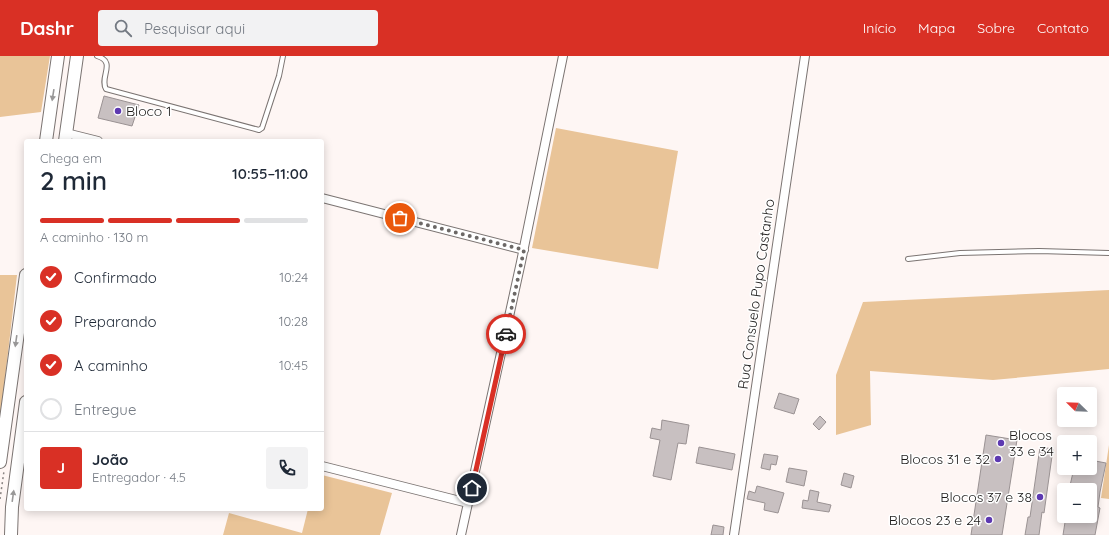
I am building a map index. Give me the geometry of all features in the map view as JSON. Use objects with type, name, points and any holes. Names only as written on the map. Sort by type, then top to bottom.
[{"type":"main road","points":[[46,139],[58,56]]},
{"type":"main road","points":[[65,137],[77,56]]},
{"type":"main road","points":[[0,462],[24,289]]},
{"type":"main road","points":[[11,535],[12,507],[24,417]]},
{"type":"street","points":[[462,535],[524,250],[563,56]]},
{"type":"street","name":"Rua Consuelo Pupo Castanho","points":[[734,535],[805,56]]},
{"type":"street","points":[[65,137],[82,139]]},
{"type":"street","points":[[324,199],[524,250]]},
{"type":"street","points":[[324,467],[468,503]]},
{"type":"lane","points":[[97,56],[106,60],[104,86],[106,89],[259,130],[262,128],[279,76],[283,56]]},
{"type":"lane","points":[[908,259],[960,253],[1039,251],[1109,253]]},
{"type":"shaded area","points":[[0,56],[50,56],[41,112],[0,117]]},
{"type":"shaded area","points":[[556,128],[678,151],[658,269],[532,248]]},
{"type":"shaded area","points":[[0,275],[17,275],[0,422]]},
{"type":"shaded area","points":[[1109,290],[1109,369],[993,380],[870,371],[871,425],[836,435],[836,375],[863,302]]},
{"type":"shaded area","points":[[1109,445],[1109,499],[1101,498]]},
{"type":"shaded area","points":[[324,476],[392,493],[380,535],[223,535],[229,513],[302,533],[308,511],[324,511]]},
{"type":"building","name":"Bloco 1","points":[[104,96],[139,105],[132,126],[98,118]]},
{"type":"building","points":[[779,393],[799,399],[794,414],[774,408]]},
{"type":"building","points":[[820,416],[826,422],[819,430],[813,424]]},
{"type":"building","points":[[662,420],[689,425],[686,444],[678,443],[671,480],[653,476],[660,440],[650,438],[652,428],[661,430]]},
{"type":"building","points":[[986,435],[1017,440],[1002,535],[971,535]]},
{"type":"building","points":[[699,447],[735,454],[732,470],[696,463]]},
{"type":"building","points":[[1040,447],[1053,449],[1044,513],[1042,512],[1039,535],[1025,535],[1028,517],[1030,517]]},
{"type":"building","points":[[764,454],[778,456],[776,465],[771,464],[770,470],[761,468]]},
{"type":"building","points":[[1097,461],[1106,463],[1100,492],[1098,507],[1100,508],[1095,535],[1063,535],[1065,523],[1097,523],[1097,483],[1071,483],[1072,475],[1097,475]]},
{"type":"building","points":[[789,468],[807,471],[804,486],[786,482]]},
{"type":"building","points":[[844,473],[854,476],[851,488],[841,485]]},
{"type":"building","points":[[757,486],[784,493],[778,513],[764,510],[765,503],[747,499],[749,491],[755,493]]},
{"type":"building","points":[[810,490],[819,492],[817,502],[831,505],[829,512],[802,508],[803,500],[808,501]]},
{"type":"building","points":[[713,525],[724,527],[723,535],[711,535]]},
{"type":"way so far","points":[[400,218],[524,250],[506,334]]},
{"type":"place","name":"Bloco 1","points":[[118,111]]},
{"type":"place","name":"Blocos 33 e 34","points":[[1001,443]]},
{"type":"place","name":"Blocos 31 e 32","points":[[998,459]]},
{"type":"place","name":"Blocos 37 e 38","points":[[1040,497]]},
{"type":"place","name":"Blocos 23 e 24","points":[[989,520]]},
{"type":"route","points":[[472,488],[506,334]]}]
